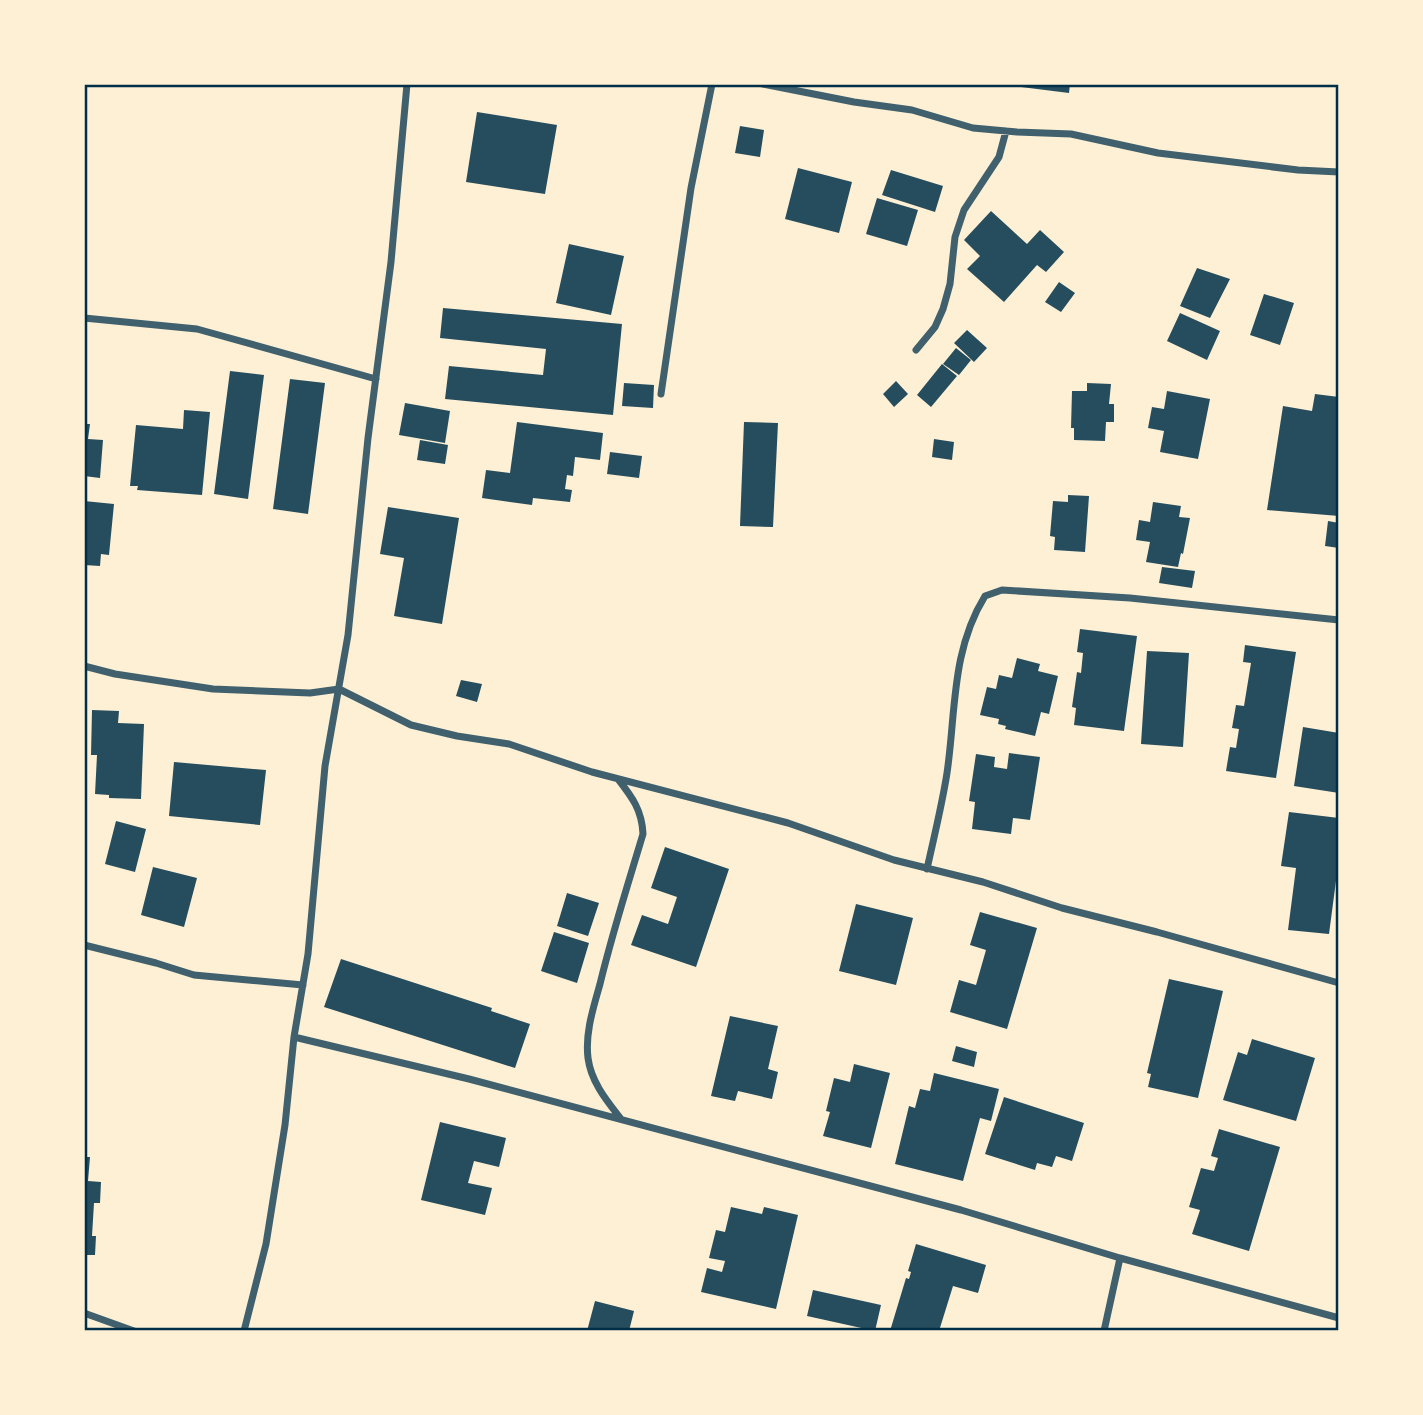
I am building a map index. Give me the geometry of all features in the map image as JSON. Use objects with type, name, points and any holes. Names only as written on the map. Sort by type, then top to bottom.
[{"type":"street","points":[[244,1331],[268,1231],[285,1125],[294,1037],[303,985],[325,766],[348,635],[391,262],[408,84]]},
{"type":"street","points":[[661,394],[691,188],[712,84]]},
{"type":"street","points":[[763,84],[853,102],[912,110],[973,128],[1071,134],[1158,153],[1298,170],[1339,172]]},
{"type":"street","points":[[915,350],[935,327],[943,309],[950,285],[955,237],[964,210],[999,157],[1006,131]]},
{"type":"street","points":[[84,318],[197,329],[376,379]]},
{"type":"street","points":[[927,869],[947,774],[956,671],[976,609],[985,596],[1002,590],[1130,598],[1339,620]]},
{"type":"street","points":[[84,666],[116,674],[213,689],[310,692],[339,689],[411,725],[509,744],[618,779],[788,823],[894,860],[984,882],[1062,908],[1339,983]]},
{"type":"street","points":[[618,779],[636,803],[642,817],[643,834],[613,932],[587,1035],[588,1061],[594,1080],[602,1096],[621,1120]]},
{"type":"street","points":[[84,946],[156,962],[194,975],[303,985]]},
{"type":"street","points":[[294,1037],[469,1079],[961,1210],[1120,1258],[1339,1318]]},
{"type":"street","points":[[1104,1331],[1120,1258]]},
{"type":"street","points":[[84,1314],[134,1331]]},
{"type":"building","points":[[1021,84],[1070,84],[1069,93],[1021,87]]},
{"type":"building","points":[[477,112],[557,125],[545,194],[466,182]]},
{"type":"building","points":[[740,126],[764,130],[760,157],[735,153]]},
{"type":"building","points":[[798,168],[852,182],[839,233],[785,219]]},
{"type":"building","points":[[891,170],[943,186],[935,212],[882,195]]},
{"type":"building","points":[[877,198],[918,210],[907,246],[866,234]]},
{"type":"building","points":[[991,211],[1027,244],[1040,230],[1064,252],[1046,272],[1037,265],[1004,302],[967,269],[980,256],[964,240]]},
{"type":"building","points":[[569,244],[624,256],[611,315],[556,303]]},
{"type":"building","points":[[1197,268],[1230,279],[1210,318],[1180,306]]},
{"type":"building","points":[[1059,282],[1075,293],[1061,312],[1045,302]]},
{"type":"building","points":[[1264,294],[1294,303],[1280,345],[1250,335]]},
{"type":"building","points":[[443,308],[622,324],[613,415],[445,399],[449,366],[543,375],[546,349],[440,338]]},
{"type":"building","points":[[1180,313],[1220,331],[1207,360],[1167,341]]},
{"type":"building","points":[[967,330],[987,348],[974,362],[954,343]]},
{"type":"building","points":[[956,348],[971,360],[959,375],[943,364]]},
{"type":"building","points":[[942,364],[957,376],[931,407],[917,395]]},
{"type":"building","points":[[230,371],[264,375],[248,499],[214,494]]},
{"type":"building","points":[[290,379],[325,383],[308,514],[273,509]]},
{"type":"building","points":[[896,381],[908,394],[894,407],[883,394]]},
{"type":"building","points":[[624,383],[654,385],[653,408],[622,406]]},
{"type":"building","points":[[1087,383],[1111,384],[1109,404],[1114,404],[1114,422],[1106,422],[1105,441],[1074,440],[1074,428],[1071,428],[1072,391],[1087,391]]},
{"type":"building","points":[[1167,391],[1210,399],[1198,459],[1160,452],[1164,431],[1148,428],[1152,407],[1164,409]]},
{"type":"building","points":[[1315,394],[1339,397],[1339,516],[1267,510],[1283,406],[1312,411]]},
{"type":"building","points":[[405,403],[450,411],[445,443],[399,435]]},
{"type":"building","points":[[184,410],[210,412],[202,495],[137,490],[138,486],[130,486],[136,425],[183,429]]},
{"type":"building","points":[[517,422],[603,433],[600,460],[575,457],[573,476],[567,475],[565,489],[572,490],[570,502],[533,498],[532,505],[482,498],[486,470],[510,473]]},
{"type":"building","points":[[744,422],[778,423],[773,527],[740,526]]},
{"type":"building","points":[[84,424],[90,424],[88,439],[103,440],[100,478],[84,476]]},
{"type":"building","points":[[934,439],[954,442],[952,460],[932,457]]},
{"type":"building","points":[[420,440],[448,445],[445,464],[417,460]]},
{"type":"building","points":[[610,452],[642,456],[639,478],[607,474]]},
{"type":"building","points":[[1068,495],[1089,496],[1085,552],[1054,550],[1055,537],[1050,536],[1053,501],[1068,502]]},
{"type":"building","points":[[84,501],[114,504],[109,555],[101,554],[100,566],[84,565]]},
{"type":"building","points":[[1153,502],[1181,506],[1179,517],[1190,518],[1178,567],[1146,562],[1150,542],[1136,540],[1139,520],[1150,522]]},
{"type":"building","points":[[388,507],[459,518],[442,624],[394,616],[404,558],[380,554]]},
{"type":"building","points":[[1328,521],[1339,523],[1339,548],[1325,546]]},
{"type":"building","points":[[1162,567],[1195,571],[1192,588],[1159,583]]},
{"type":"building","points":[[1080,629],[1137,636],[1124,731],[1074,725],[1076,708],[1072,707],[1083,653],[1077,652]]},
{"type":"building","points":[[1245,645],[1296,652],[1276,778],[1226,771],[1230,747],[1236,748],[1239,729],[1232,728],[1236,705],[1244,706],[1251,663],[1243,662]]},
{"type":"building","points":[[1147,651],[1189,653],[1183,747],[1141,744]]},
{"type":"building","points":[[1017,658],[1040,664],[1038,671],[1058,676],[1049,714],[1041,712],[1035,736],[1005,729],[1006,726],[998,724],[999,719],[980,715],[987,687],[996,689],[999,675],[1012,678]]},
{"type":"building","points":[[461,680],[482,684],[477,702],[456,696]]},
{"type":"building","points":[[92,710],[119,711],[118,723],[144,724],[141,799],[109,798],[109,795],[95,794],[97,755],[91,755]]},
{"type":"building","points":[[1303,727],[1339,733],[1339,793],[1294,786]]},
{"type":"building","points":[[1009,753],[1040,757],[1030,820],[1013,818],[1011,834],[972,829],[975,802],[969,801],[976,754],[995,757],[994,767],[1007,769]]},
{"type":"building","points":[[174,762],[266,770],[260,825],[169,816]]},
{"type":"building","points":[[1289,812],[1339,818],[1339,858],[1329,934],[1288,930],[1296,868],[1281,866]]},
{"type":"building","points":[[116,821],[146,829],[135,872],[105,864]]},
{"type":"building","points":[[665,847],[729,869],[696,967],[631,945],[642,915],[668,924],[677,897],[651,888]]},
{"type":"building","points":[[153,867],[197,878],[184,927],[141,915]]},
{"type":"building","points":[[567,893],[599,903],[588,936],[557,926]]},
{"type":"building","points":[[856,904],[913,918],[896,985],[839,971]]},
{"type":"building","points":[[980,912],[1037,928],[1007,1029],[950,1012],[959,980],[976,985],[986,950],[970,945]]},
{"type":"building","points":[[554,932],[589,943],[577,983],[541,971]]},
{"type":"building","points":[[341,959],[492,1008],[491,1011],[530,1024],[515,1068],[324,1007]]},
{"type":"building","points":[[1169,979],[1223,991],[1198,1098],[1148,1087],[1151,1074],[1147,1073]]},
{"type":"building","points":[[730,1016],[778,1026],[768,1069],[778,1072],[772,1099],[738,1091],[735,1101],[711,1096]]},
{"type":"building","points":[[1252,1039],[1315,1058],[1296,1121],[1223,1100],[1238,1052],[1247,1055]]},
{"type":"building","points":[[956,1046],[977,1052],[974,1067],[952,1061]]},
{"type":"building","points":[[854,1064],[890,1073],[871,1148],[823,1136],[830,1112],[826,1111],[834,1078],[850,1082]]},
{"type":"building","points":[[934,1073],[999,1089],[991,1121],[980,1118],[963,1181],[895,1164],[909,1106],[915,1108],[920,1089],[930,1091]]},
{"type":"building","points":[[1004,1097],[1084,1123],[1072,1161],[1056,1156],[1052,1167],[1037,1163],[1035,1170],[985,1154]]},
{"type":"building","points":[[440,1122],[506,1138],[499,1167],[474,1161],[468,1183],[492,1188],[485,1215],[421,1200]]},
{"type":"building","points":[[1219,1129],[1280,1147],[1249,1251],[1192,1234],[1200,1210],[1189,1207],[1201,1168],[1214,1171],[1218,1158],[1211,1156]]},
{"type":"building","points":[[84,1157],[90,1157],[88,1181],[101,1182],[100,1203],[94,1203],[92,1236],[96,1236],[95,1255],[84,1255]]},
{"type":"building","points":[[731,1207],[762,1214],[764,1207],[798,1215],[776,1309],[701,1292],[707,1268],[722,1272],[725,1261],[709,1258],[716,1230],[725,1232]]},
{"type":"building","points":[[916,1244],[986,1265],[978,1293],[953,1286],[939,1331],[890,1331],[906,1278],[909,1279],[911,1272],[908,1271]]},
{"type":"building","points":[[813,1290],[881,1305],[875,1331],[807,1316]]},
{"type":"building","points":[[595,1301],[634,1311],[629,1331],[587,1331]]}]
